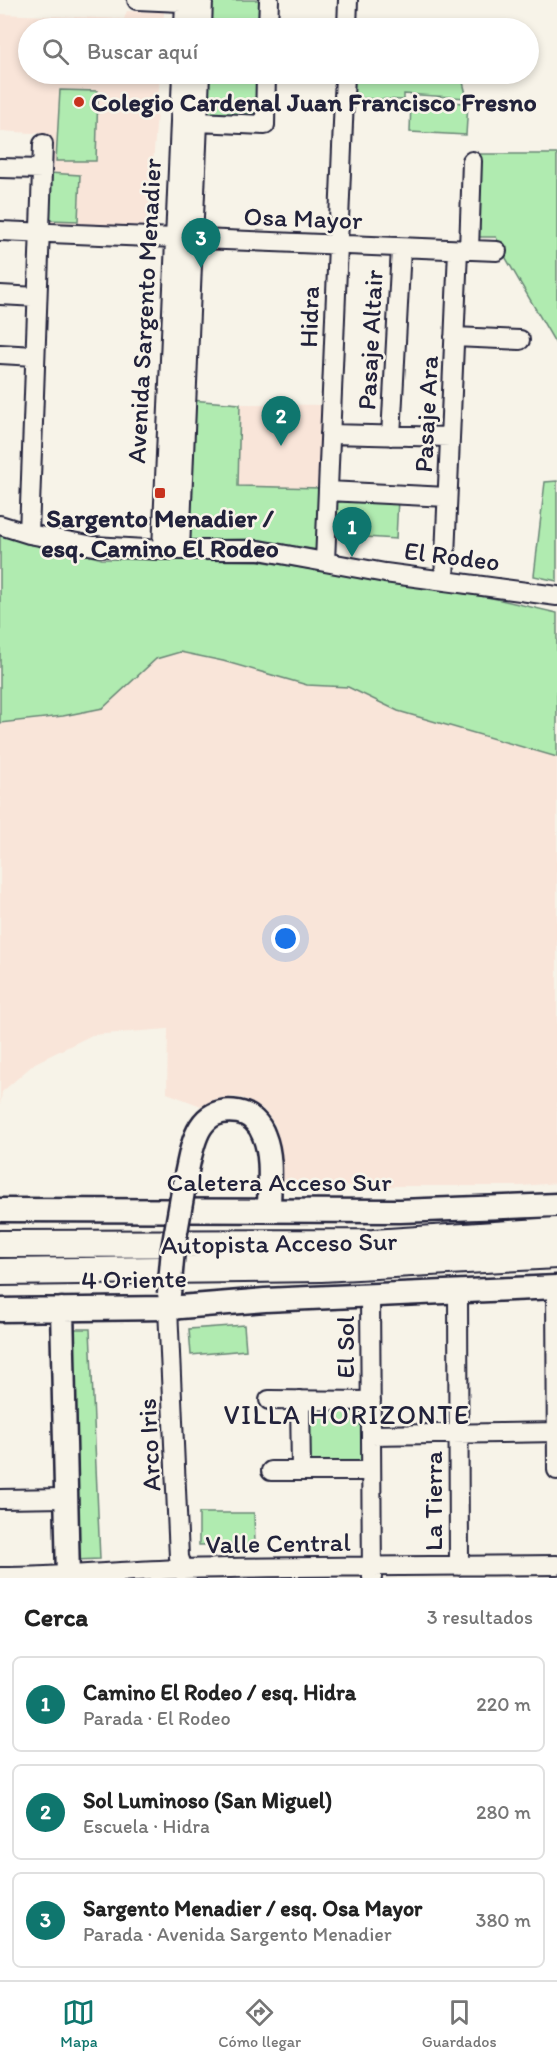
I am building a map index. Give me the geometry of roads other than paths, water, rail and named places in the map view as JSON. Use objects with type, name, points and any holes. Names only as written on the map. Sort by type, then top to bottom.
[{"type":"highway","name":"Autopista Acceso Sur","points":[[0,1244],[374,1243],[557,1231]]},
{"type":"highway","name":"Autopista Acceso Sur","points":[[0,1272],[321,1268],[557,1255]]},
{"type":"main road","points":[[169,1301],[173,1249],[194,1139],[201,1125],[211,1116],[220,1112],[242,1113],[260,1126],[267,1145],[269,1210]]},
{"type":"main road","name":"Caletera Acceso Sur","points":[[0,1210],[400,1211],[557,1205]]},
{"type":"main road","name":"4 Oriente","points":[[0,1310],[62,1309],[169,1301],[370,1296],[556,1287]]},
{"type":"main road","points":[[62,1309],[68,1576]]},
{"type":"street","points":[[136,0],[194,1]]},
{"type":"street","points":[[268,18],[269,0]]},
{"type":"street","points":[[347,18],[348,0]]},
{"type":"street","points":[[188,18],[194,1]]},
{"type":"street","points":[[194,1],[199,18]]},
{"type":"street","name":"Avenida Sargento Menadier","points":[[171,550],[185,238],[182,84]]},
{"type":"street","name":"Avenida Sargento Menadier","points":[[185,238],[198,122],[200,84]]},
{"type":"street","points":[[198,122],[265,125],[266,84]]},
{"type":"street","name":"Hidra","points":[[325,562],[345,84]]},
{"type":"street","points":[[29,534],[43,144]]},
{"type":"street","name":"Pasaje Ara","points":[[444,580],[454,337],[472,161]]},
{"type":"street","points":[[0,168],[42,169]]},
{"type":"street","name":"Osa Mayor","points":[[0,231],[497,251]]},
{"type":"street","name":"Pasaje Altair","points":[[391,436],[401,248]]},
{"type":"street","points":[[0,295],[37,297]]},
{"type":"street","points":[[454,337],[520,340]]},
{"type":"street","points":[[0,354],[35,356]]},
{"type":"street","points":[[330,434],[450,437]]},
{"type":"street","points":[[328,491],[447,497]]},
{"type":"street","name":"El Rodeo","points":[[0,525],[29,534],[94,546],[171,550],[252,550],[385,573],[557,596]]},
{"type":"street","points":[[556,1287],[557,1470]]},
{"type":"street","name":"La Tierra","points":[[458,1291],[459,1566]]},
{"type":"street","name":"El Sol","points":[[370,1296],[372,1572]]},
{"type":"street","name":"Arco Iris","points":[[169,1301],[179,1557],[184,1574]]},
{"type":"street","points":[[269,1400],[371,1401]]},
{"type":"street","points":[[300,1400],[301,1471]]},
{"type":"street","points":[[371,1435],[557,1432]]},
{"type":"street","points":[[272,1471],[371,1471]]},
{"type":"street","points":[[0,1499],[66,1498]]},
{"type":"street","name":"Valle Central","points":[[0,1577],[372,1572],[459,1566],[513,1572],[557,1565]]},
{"type":"place","name":"Colegio Cardenal Juan Francisco Fresno","points":[[79,102]]},
{"type":"place","name":"Sargento Menadier / esq. Osa Mayor","points":[[201,268]]},
{"type":"place","name":"Sol Luminoso (San Miguel)","points":[[281,446]]},
{"type":"place","name":"Sargento Menadier / esq. Camino El Rodeo","points":[[160,493]]},
{"type":"place","name":"Camino El Rodeo / esq. Hidra","points":[[352,557]]},
{"type":"district","name":"VILLA HORIZONTE","points":[[347,1415]]}]
